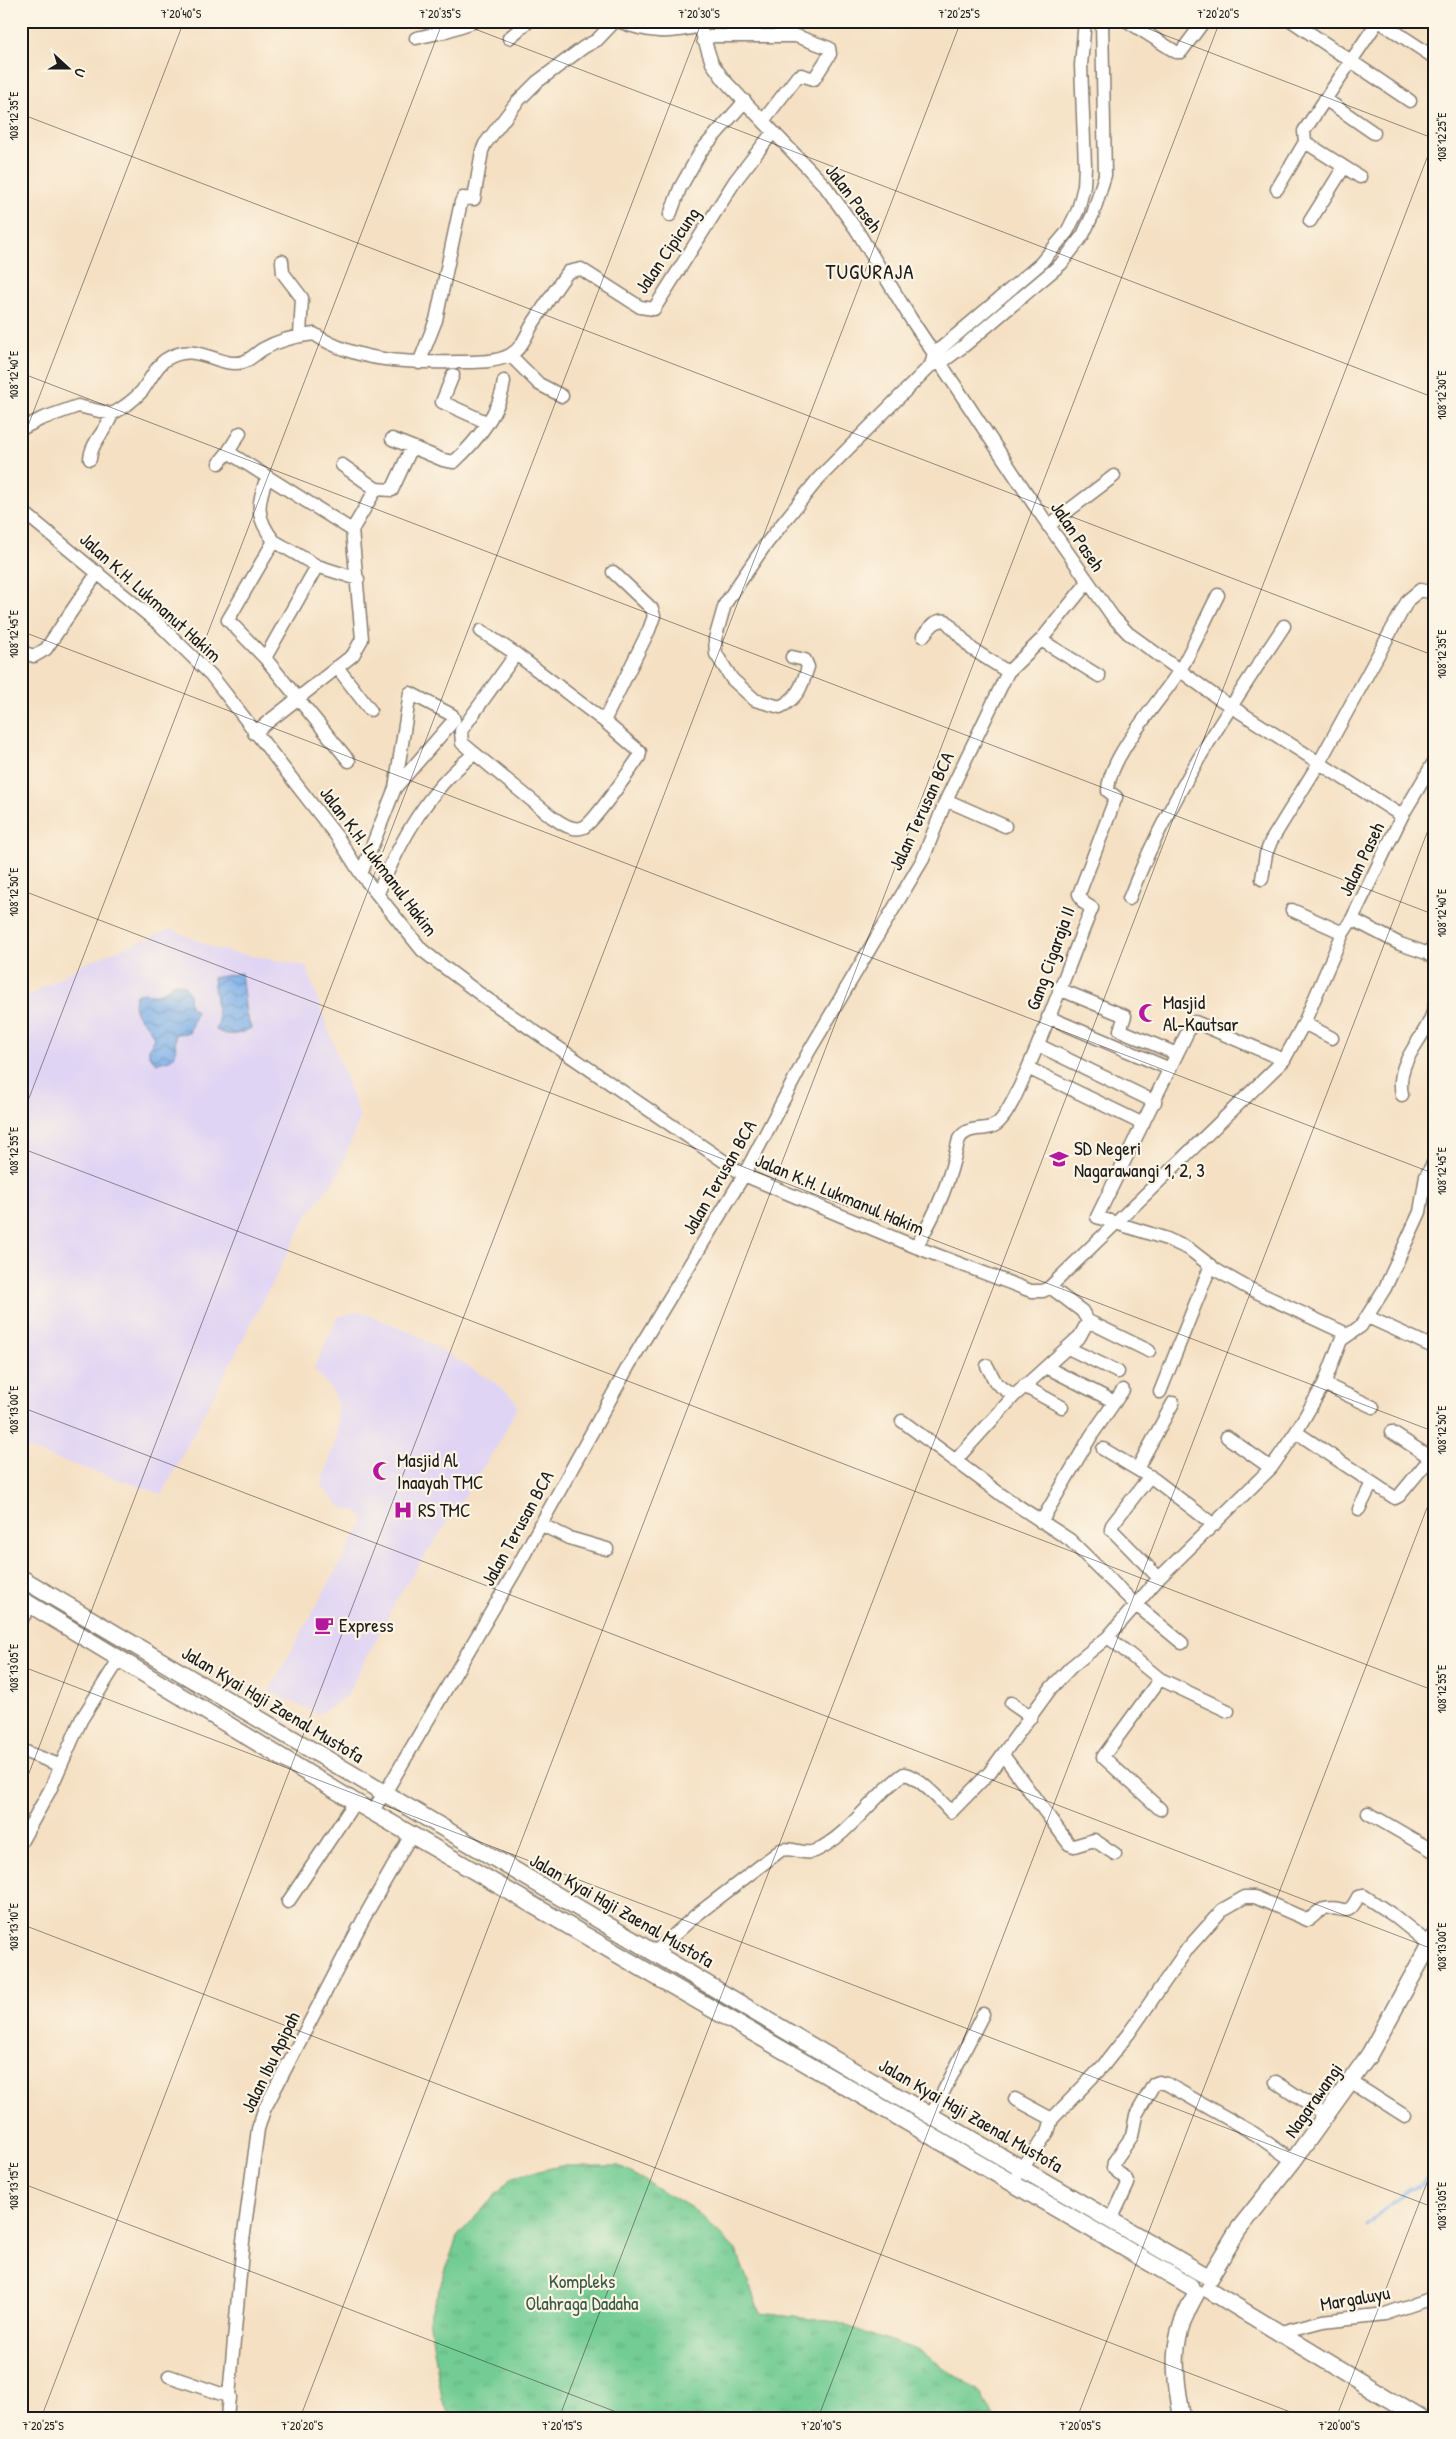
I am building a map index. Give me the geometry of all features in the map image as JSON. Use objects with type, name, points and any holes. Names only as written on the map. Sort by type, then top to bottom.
[{"type":"main road","name":"Jalan Kyai Haji Zaenal Mustofa","points":[[21,1578],[859,2074],[1112,2220],[1201,2284]]},
{"type":"main road","name":"Jalan Kyai Haji Zaenal Mustofa","points":[[26,1602],[411,1835],[511,1891],[1011,2184],[1201,2284],[1420,2418]]},
{"type":"main road","points":[[104,1648],[114,1632]]},
{"type":"main road","points":[[198,1705],[209,1689]]},
{"type":"main road","points":[[511,1891],[522,1875]]},
{"type":"main road","name":"Nagarawangi","points":[[1182,2418],[1176,2382],[1176,2344],[1182,2319],[1201,2284],[1238,2230],[1293,2161],[1368,2055],[1432,1940]]},
{"type":"main road","points":[[685,1994],[698,1978]]},
{"type":"main road","points":[[849,2090],[859,2074]]},
{"type":"street","points":[[416,38],[443,32],[476,21]]},
{"type":"street","points":[[509,38],[529,21]]},
{"type":"street","points":[[418,363],[436,320],[461,202],[463,198],[474,199],[482,151],[485,144],[517,102],[537,82],[584,46],[597,40],[616,21],[640,30],[676,32],[699,24]]},
{"type":"street","points":[[935,361],[1061,264],[1079,240],[1093,214],[1105,175],[1102,21]]},
{"type":"street","points":[[1127,21],[1176,52],[1181,52],[1204,21]]},
{"type":"street","points":[[1292,21],[1410,101]]},
{"type":"street","points":[[1276,189],[1304,142],[1304,132],[1379,21],[1435,58]]},
{"type":"street","name":"Jalan Paseh","points":[[699,24],[712,63],[720,75],[825,186],[856,229],[935,361],[1113,618],[1128,633],[1230,706],[1402,816],[1352,919],[1400,944],[1432,956]]},
{"type":"street","points":[[792,657],[805,660],[808,667],[804,682],[792,701],[780,707],[755,700],[732,679],[716,654],[715,639],[725,604],[763,548],[818,479],[935,361],[1040,264],[1067,232],[1078,210],[1084,186],[1081,65],[1085,27],[1101,34]]},
{"type":"street","points":[[703,40],[713,36],[796,36],[829,48],[830,54],[814,79],[802,74],[797,77],[763,121]]},
{"type":"street","points":[[1325,99],[1374,133]]},
{"type":"street","points":[[670,215],[680,188],[701,151],[745,101]]},
{"type":"street","name":"Jalan Cipicung","points":[[505,357],[524,342],[532,325],[568,272],[581,269],[640,307],[654,309],[735,181],[773,132]]},
{"type":"street","points":[[1304,142],[1360,177]]},
{"type":"street","points":[[1310,221],[1344,167]]},
{"type":"street","points":[[282,261],[283,273],[302,298],[300,335]]},
{"type":"street","points":[[90,459],[94,447],[105,430],[112,414],[125,407],[141,392],[164,360],[194,351],[232,362],[244,362],[264,348],[292,336],[314,334],[328,344],[371,358],[418,363],[482,362],[505,357],[539,384],[562,396]]},
{"type":"street","points":[[453,375],[442,398],[442,402],[486,422]]},
{"type":"street","points":[[392,439],[443,460],[454,462],[499,404],[504,381]]},
{"type":"street","points":[[21,429],[41,419],[78,406],[112,414]]},
{"type":"street","points":[[219,463],[240,433]]},
{"type":"street","points":[[342,465],[376,489],[392,490],[412,447]]},
{"type":"street","points":[[228,452],[352,530]]},
{"type":"street","points":[[1048,526],[1114,476]]},
{"type":"street","points":[[267,477],[259,498],[258,509],[266,530],[274,541],[317,566],[358,579]]},
{"type":"street","points":[[254,733],[352,655],[361,643],[358,579],[352,530],[376,489]]},
{"type":"street","name":"Jalan K.H. Lukmanut Hakim","points":[[21,510],[160,625],[211,675],[254,733],[283,768]]},
{"type":"street","points":[[274,541],[228,620],[265,658],[349,761]]},
{"type":"street","points":[[265,658],[317,566]]},
{"type":"street","points":[[21,652],[34,656],[46,649],[98,572]]},
{"type":"street","points":[[604,720],[649,630],[654,616],[652,609],[613,572]]},
{"type":"street","name":"Jalan Terusan BCA","points":[[372,1811],[540,1524],[629,1365],[744,1175],[808,1052],[923,858],[946,800],[1008,672],[1041,640],[1087,583]]},
{"type":"street","points":[[1262,879],[1266,854],[1271,840],[1319,764],[1408,600],[1420,590],[1435,593]]},
{"type":"street","points":[[1180,669],[1218,595]]},
{"type":"street","points":[[923,636],[939,620],[946,621],[972,649],[1008,672]]},
{"type":"street","points":[[1129,899],[1161,825],[1230,706],[1284,626]]},
{"type":"street","points":[[481,631],[516,654],[638,747],[641,755],[587,826],[582,828],[566,826],[552,817],[473,755],[462,743],[461,731],[516,654]]},
{"type":"street","points":[[1041,640],[1099,676]]},
{"type":"street","points":[[337,667],[370,710]]},
{"type":"street","name":"Gang Cigaraja II","points":[[916,1247],[937,1211],[946,1190],[959,1139],[963,1133],[970,1129],[988,1128],[998,1124],[1028,1068],[1092,908],[1084,903],[1079,894],[1116,797],[1108,791],[1108,780],[1126,746],[1180,669]]},
{"type":"street","points":[[361,874],[395,788],[410,692],[452,715],[454,720],[395,788]]},
{"type":"street","points":[[400,749],[419,759]]},
{"type":"street","points":[[378,893],[398,848],[415,818],[438,787],[473,755]]},
{"type":"street","points":[[1402,816],[1435,760]]},
{"type":"street","name":"Jalan K.H. Lukmanul Hakim","points":[[283,768],[338,838],[361,874],[422,950],[480,994],[744,1175],[916,1247],[1031,1291],[1042,1291],[1050,1287]]},
{"type":"street","points":[[946,800],[1005,826]]},
{"type":"street","points":[[1292,910],[1344,933]]},
{"type":"street","points":[[1149,1351],[1088,1322],[1082,1311],[1050,1287],[1284,1060],[1304,1023],[1352,919]]},
{"type":"street","points":[[1432,956],[1435,941]]},
{"type":"street","points":[[1059,989],[1125,1016],[1120,1030],[1177,1054]]},
{"type":"street","points":[[1402,1095],[1400,1082],[1402,1070],[1432,1020],[1435,1002]]},
{"type":"street","points":[[1048,1017],[1170,1069]]},
{"type":"street","points":[[1284,1060],[1195,1022],[1191,1025],[1155,1102],[1097,1217],[1189,1249],[1210,1265],[1248,1288],[1347,1334]]},
{"type":"street","points":[[1304,1023],[1332,1038]]},
{"type":"street","points":[[1038,1045],[1155,1102]]},
{"type":"street","points":[[1028,1068],[1143,1124]]},
{"type":"street","points":[[654,1953],[695,1916],[781,1850],[786,1849],[810,1853],[829,1842],[844,1831],[904,1774],[911,1775],[951,1812],[990,1772],[1051,1688],[1072,1667],[1108,1637],[1159,1578],[1271,1468],[1296,1432],[1324,1384],[1341,1340],[1361,1326],[1386,1285],[1420,1212],[1426,1176],[1435,1160]]},
{"type":"street","points":[[1160,1392],[1210,1265]]},
{"type":"street","points":[[1368,1317],[1431,1346]]},
{"type":"street","points":[[955,1461],[1024,1386],[1080,1336],[1088,1322]]},
{"type":"street","points":[[1068,1348],[1118,1372]]},
{"type":"street","points":[[987,1366],[996,1383],[1014,1396]]},
{"type":"street","points":[[1046,1368],[1116,1402]]},
{"type":"street","points":[[1324,1384],[1373,1407]]},
{"type":"street","points":[[1024,1386],[1062,1407]]},
{"type":"street","points":[[1042,1522],[1091,1436],[1116,1402],[1122,1390]]},
{"type":"street","points":[[1137,1468],[1173,1403]]},
{"type":"street","points":[[902,1420],[955,1461],[1070,1540],[1135,1604],[1182,1643]]},
{"type":"street","points":[[1296,1432],[1397,1498],[1431,1462],[1426,1454],[1391,1432]]},
{"type":"street","points":[[1227,1437],[1271,1468]]},
{"type":"street","points":[[1102,1449],[1150,1476],[1214,1525]]},
{"type":"street","points":[[1150,1476],[1112,1525],[1111,1530],[1159,1578]]},
{"type":"street","points":[[1358,1509],[1372,1483]]},
{"type":"street","points":[[540,1524],[569,1538],[607,1549]]},
{"type":"street","points":[[21,1620],[26,1602]]},
{"type":"street","points":[[1108,1637],[1160,1679],[1228,1711]]},
{"type":"street","points":[[1062,1657],[1072,1667]]},
{"type":"street","points":[[21,1842],[50,1790],[59,1765],[80,1720],[120,1658]]},
{"type":"street","points":[[1160,1679],[1103,1757],[1160,1809]]},
{"type":"street","points":[[1010,1703],[1031,1717]]},
{"type":"street","points":[[21,1750],[59,1765]]},
{"type":"street","points":[[1003,1755],[1069,1844],[1074,1846],[1094,1840],[1115,1854]]},
{"type":"street","points":[[288,1902],[355,1802]]},
{"type":"street","points":[[1368,1813],[1435,1852]]},
{"type":"street","name":"Jalan Ibu Apipah","points":[[227,2418],[243,2241],[258,2128],[264,2110],[346,1952],[411,1835]]},
{"type":"street","points":[[1011,2184],[1048,2132],[1052,2119],[1103,2066],[1200,1932],[1222,1910],[1238,1900],[1245,1897],[1260,1898],[1308,1920],[1327,1908],[1349,1910],[1358,1897],[1364,1896],[1432,1940]]},
{"type":"street","points":[[931,2116],[983,2014]]},
{"type":"street","points":[[1112,2220],[1128,2184],[1126,2179],[1113,2168],[1114,2162],[1132,2136],[1136,2115],[1154,2084],[1159,2082],[1168,2084],[1241,2126],[1293,2161]]},
{"type":"street","points":[[1276,2082],[1326,2115]]},
{"type":"street","points":[[1350,2082],[1405,2116]]},
{"type":"street","points":[[1015,2099],[1052,2119]]},
{"type":"street","name":"Margaluyu","points":[[1281,2332],[1323,2321],[1385,2314],[1435,2297]]},
{"type":"street","points":[[169,2376],[230,2397]]},
{"type":"shaded area","points":[[171,929],[216,949],[306,966],[360,1118],[338,1175],[307,1216],[162,1494],[21,1447],[21,1007],[32,994],[85,963]]},
{"type":"shaded area","name":"RS TMC","points":[[360,1311],[416,1335],[497,1384],[515,1400],[517,1407],[501,1440],[398,1597],[346,1697],[319,1714],[269,1691],[363,1522],[363,1515],[340,1506],[322,1486],[337,1433],[338,1408],[333,1392],[314,1368],[338,1317]]},
{"type":"green space","name":"Kompleks Olahraga Dadaha","points":[[560,2166],[619,2166],[692,2208],[736,2250],[760,2313],[836,2322],[920,2351],[980,2393],[994,2418],[450,2418],[442,2399],[429,2318],[457,2237],[512,2177]]},
{"type":"water","points":[[241,973],[246,1014],[251,1028],[238,1034],[225,1034],[216,1030],[219,1022],[213,978]]},
{"type":"water","points":[[175,983],[184,985],[189,995],[190,1007],[196,1011],[189,1033],[175,1034],[176,1050],[173,1057],[157,1063],[149,1056],[149,1049],[154,1038],[137,1014],[134,1002],[136,995],[141,993],[160,993]]},
{"type":"waterway","points":[[1366,2226],[1410,2188],[1418,2186],[1425,2181],[1435,2167]]},
{"type":"place","name":"Masjid Al-Kautsar","points":[[1148,1013]]},
{"type":"place","name":"SD Negeri Nagarawangi 1, 2, 3","points":[[1059,1159]]},
{"type":"place","name":"Masjid Al Inaayah TMC","points":[[382,1471]]},
{"type":"place","name":"RS TMC","points":[[403,1510]]},
{"type":"place","name":"Express","points":[[324,1625]]},
{"type":"district","name":"TUGURAJA","points":[[870,271]]}]
